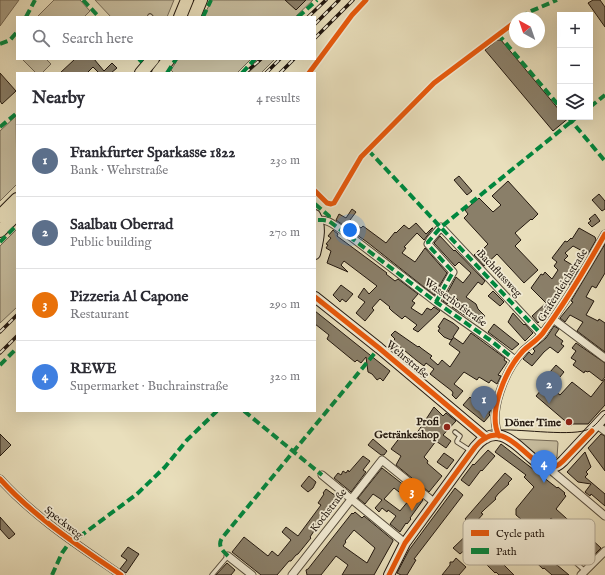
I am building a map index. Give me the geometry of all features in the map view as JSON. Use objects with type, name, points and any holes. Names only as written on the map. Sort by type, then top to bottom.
[{"type":"main road","points":[[180,16],[187,0]]},
{"type":"main road","points":[[194,16],[201,0]]},
{"type":"main road","points":[[142,72],[152,60]]},
{"type":"main road","points":[[161,72],[167,60]]},
{"type":"main road","points":[[0,216],[16,200]]},
{"type":"main road","points":[[0,231],[16,215]]},
{"type":"main road","points":[[316,217],[319,229],[316,248]]},
{"type":"main road","name":"Wehrstraße","points":[[316,298],[379,348],[486,438]]},
{"type":"main road","points":[[390,574],[405,543],[478,444],[486,438],[493,435],[505,437],[541,464],[552,468],[563,461],[598,429],[605,416]]},
{"type":"street","name":"Wasserhofstraße","points":[[316,217],[329,221],[515,360]]},
{"type":"street","name":"Bachflussweg","points":[[436,302],[453,272],[428,244],[441,227],[542,335]]},
{"type":"street","name":"Gräfendeichstraße","points":[[515,360],[530,344],[542,335],[605,234]]},
{"type":"street","points":[[553,319],[605,358]]},
{"type":"street","points":[[499,436],[496,424],[497,400],[501,388],[515,360]]},
{"type":"street","name":"Kochstraße","points":[[292,575],[382,460],[434,503]]},
{"type":"street","points":[[552,468],[553,472],[605,516]]},
{"type":"street","points":[[322,475],[405,543]]},
{"type":"street","name":"Speckweg","points":[[0,479],[15,496],[72,541],[121,575]]},
{"type":"street","points":[[595,561],[605,551]]},
{"type":"street","points":[[228,556],[252,575]]},
{"type":"street","points":[[583,573],[591,565]]},
{"type":"lane","points":[[455,432],[460,436],[457,441],[472,452]]},
{"type":"lane","points":[[212,575],[228,556]]},
{"type":"lane","points":[[576,565],[583,573]]},
{"type":"shaded area","points":[[0,0],[19,0],[0,26]]},
{"type":"shaded area","points":[[54,0],[80,0],[90,11],[85,16],[38,16]]},
{"type":"shaded area","points":[[95,0],[174,0],[167,16],[110,16]]},
{"type":"shaded area","points":[[212,0],[313,0],[296,16],[204,16]]},
{"type":"shaded area","points":[[23,60],[47,60],[51,64],[43,72],[35,72]]},
{"type":"shaded area","points":[[177,60],[250,60],[238,72],[173,72],[171,70]]},
{"type":"shaded area","points":[[262,60],[274,60],[262,72],[249,72]]},
{"type":"shaded area","points":[[16,116],[16,185],[0,201],[0,131]]},
{"type":"shaded area","points":[[16,230],[16,308],[0,323],[0,246]]},
{"type":"shaded area","points":[[516,439],[557,441],[557,457],[550,461],[542,459]]},
{"type":"building","points":[[285,0],[306,0],[296,10]]},
{"type":"building","points":[[593,0],[600,0],[605,7],[605,27],[588,3]]},
{"type":"building","points":[[497,40],[501,40],[557,107],[557,120],[566,120],[553,131],[485,50]]},
{"type":"building","points":[[74,60],[95,60],[104,71],[112,63],[117,68],[112,72],[98,72],[93,67],[88,72],[61,72]]},
{"type":"building","points":[[0,73],[16,91],[2,104],[0,101]]},
{"type":"building","points":[[459,176],[472,191],[467,195],[454,180]]},
{"type":"building","points":[[508,181],[538,214],[515,233],[521,240],[515,246],[538,270],[524,283],[497,254],[484,266],[474,255],[479,250],[480,252],[488,244],[464,218],[468,214],[465,210],[479,198],[493,212],[501,205],[492,196]]},
{"type":"building","points":[[599,194],[605,201],[605,209],[602,211],[592,200]]},
{"type":"building","points":[[352,209],[356,212],[350,220],[361,228],[363,226],[386,243],[395,232],[396,233],[404,225],[409,229],[416,223],[426,234],[433,228],[424,240],[417,233],[404,247],[406,248],[402,253],[415,262],[425,248],[447,273],[434,295],[367,242],[336,220],[339,214],[346,218]]},
{"type":"building","points":[[595,214],[600,221],[592,227],[588,223],[591,221],[589,219]]},
{"type":"building","points":[[579,228],[595,237],[596,240],[588,254],[573,246],[565,253],[568,256],[564,260],[579,269],[569,285],[565,281],[552,301],[553,304],[543,313],[545,315],[538,323],[532,316],[546,303],[531,288],[541,274],[543,275],[545,272],[552,279],[558,270],[554,266],[557,262],[552,258],[565,241],[567,242],[571,238],[572,239]]},
{"type":"building","points":[[333,230],[338,234],[337,236],[387,273],[386,274],[395,281],[398,279],[418,294],[412,301],[415,303],[411,308],[422,315],[427,308],[431,310],[434,307],[440,311],[418,332],[413,329],[417,325],[405,316],[402,319],[380,299],[372,308],[374,310],[365,321],[356,313],[365,302],[358,297],[364,288],[369,294],[377,286],[344,261],[341,265],[348,272],[327,263],[331,251],[326,248],[328,245],[326,244],[331,238],[328,236]]},
{"type":"building","points":[[440,236],[485,281],[482,285],[478,282],[466,297],[476,304],[478,309],[485,316],[478,324],[452,307],[458,300],[454,296],[447,304],[443,301],[456,277],[463,283],[471,273],[459,262],[455,266],[434,243]]},
{"type":"building","points":[[605,244],[605,273],[596,288],[592,286],[586,297],[594,301],[586,315],[598,321],[599,319],[605,323],[605,352],[577,331],[583,322],[570,315],[565,322],[560,318],[573,302],[571,301]]},
{"type":"building","points":[[341,285],[353,294],[346,302],[342,299],[340,302],[333,295]]},
{"type":"building","points":[[493,291],[504,302],[500,306],[488,296]]},
{"type":"building","points":[[316,312],[390,371],[383,381],[380,378],[377,380],[368,372],[366,357],[361,363],[357,360],[355,362],[327,339],[329,335],[316,325]]},
{"type":"building","points":[[513,313],[533,333],[525,341],[508,322]]},
{"type":"building","points":[[444,318],[459,328],[453,337],[463,344],[471,333],[505,358],[504,360],[507,362],[498,375],[501,376],[497,384],[491,380],[489,383],[479,377],[477,380],[464,372],[454,384],[463,391],[456,399],[452,395],[452,391],[430,374],[434,369],[426,363],[424,366],[393,341],[395,339],[391,335],[395,331],[432,356],[430,358],[438,365],[442,360],[450,367],[460,352],[449,344],[453,338],[451,340],[444,337],[438,331],[440,328],[438,327]]},
{"type":"building","points":[[494,324],[519,344],[512,350],[488,332]]},
{"type":"building","points":[[554,326],[559,329],[555,335],[563,341],[561,344],[564,346],[558,353],[550,347],[532,366],[523,359],[529,352],[532,355],[535,351],[533,349],[546,338]]},
{"type":"building","points":[[576,343],[605,363],[605,377],[602,381],[589,371],[585,371],[584,373],[573,365],[576,361],[571,358],[576,351],[572,348]]},
{"type":"building","points":[[556,365],[564,372],[551,388],[560,395],[572,382],[591,397],[605,379],[605,405],[588,424],[573,424],[571,426],[536,396],[548,382],[544,379]]},
{"type":"building","points":[[478,389],[490,396],[490,415],[484,422],[463,405],[470,397],[472,399]]},
{"type":"building","points":[[434,407],[443,416],[446,413],[456,421],[443,435],[451,441],[446,448],[436,441],[424,457],[428,461],[427,463],[442,476],[429,492],[396,465],[401,456],[391,449],[404,432],[413,439]]},
{"type":"building","points":[[0,434],[11,445],[0,456]]},
{"type":"building","points":[[601,434],[605,436],[605,471],[588,448]]},
{"type":"building","points":[[373,439],[387,451],[384,455],[381,455],[368,445]]},
{"type":"building","points":[[501,444],[565,493],[564,494],[566,496],[556,509],[567,519],[521,519],[516,515],[516,509],[534,487],[524,477],[526,475],[495,452]]},
{"type":"building","points":[[488,450],[495,456],[482,471],[481,470],[469,486],[461,480],[473,464],[474,465]]},
{"type":"building","points":[[585,452],[591,467],[586,472],[588,474],[585,477],[605,494],[605,506],[591,494],[590,496],[585,492],[591,484],[578,482],[567,472]]},
{"type":"building","points":[[444,453],[454,460],[447,469],[437,462]]},
{"type":"building","points":[[363,456],[370,461],[363,470],[366,472],[351,492],[334,478],[338,473],[341,475],[343,471],[346,473],[348,470],[349,472]]},
{"type":"building","points":[[382,468],[423,500],[410,518],[411,519],[407,524],[406,523],[400,532],[390,524],[396,516],[388,510],[387,512],[382,508],[379,512],[375,508],[382,500],[373,494],[365,504],[358,498]],"holes":[[[394,488],[409,500],[400,511],[384,499]]]},
{"type":"building","points":[[505,473],[512,479],[508,483],[509,484],[498,494],[495,498],[496,499],[481,513],[483,514],[479,519],[465,519]]},
{"type":"building","points":[[309,476],[316,482],[313,488],[308,492],[301,486]]},
{"type":"building","points":[[455,488],[463,495],[414,559],[416,560],[407,575],[397,573],[409,550]]},
{"type":"building","points":[[326,489],[336,496],[338,494],[342,498],[318,529],[316,528],[310,537],[311,538],[298,554],[291,561],[289,561],[277,575],[261,575],[232,552],[244,537],[268,556],[272,551],[278,556],[291,540],[282,532],[286,527],[298,536],[321,505],[318,503]]},
{"type":"building","points":[[355,512],[362,518],[364,516],[393,540],[374,575],[342,575],[348,565],[336,556],[321,575],[307,575],[306,570],[352,513],[353,514]],"holes":[[[354,530],[375,548],[367,563],[343,546]]]},
{"type":"building","points":[[0,517],[15,534],[9,539],[0,529]]},
{"type":"building","points":[[463,538],[463,552],[460,554],[453,548]]},
{"type":"building","points":[[595,542],[601,548],[595,554]]},
{"type":"building","points":[[128,547],[139,554],[126,573],[120,569],[127,560],[121,556]]},
{"type":"building","points":[[456,558],[466,567],[459,575],[442,575],[450,565],[450,562],[453,562]]},
{"type":"building","points":[[227,563],[235,570],[231,575],[216,575]]},
{"type":"building","points":[[487,565],[504,565],[514,575],[499,575],[496,572],[495,573]]},
{"type":"building","points":[[539,565],[557,565],[569,575],[552,575],[544,568],[543,569]]},
{"type":"tram line","points":[[387,575],[404,542],[483,435],[493,431],[502,430],[560,433],[582,431],[594,426],[605,414]]},
{"type":"railway","points":[[309,16],[326,0]]},
{"type":"railway","points":[[316,23],[339,0]]},
{"type":"railway","points":[[316,37],[353,0]]},
{"type":"railway","points":[[246,72],[260,60]]},
{"type":"railway","points":[[267,72],[279,60]]},
{"type":"railway","points":[[281,72],[293,60]]},
{"type":"railway","points":[[0,332],[16,316]]},
{"type":"railway","points":[[0,353],[16,337]]},
{"type":"marked path","points":[[27,16],[35,0]]},
{"type":"marked path","points":[[83,0],[98,16]]},
{"type":"marked path","points":[[203,16],[211,0]]},
{"type":"marked path","points":[[299,16],[317,0]]},
{"type":"marked path","points":[[529,12],[557,0]]},
{"type":"marked path","points":[[0,44],[10,40],[16,33]]},
{"type":"marked path","points":[[498,34],[557,103]]},
{"type":"marked path","points":[[168,72],[175,60]]},
{"type":"marked path","points":[[243,72],[254,60]]},
{"type":"marked path","points":[[593,105],[605,95]]},
{"type":"marked path","points":[[0,127],[16,114]]},
{"type":"marked path","points":[[571,120],[605,161]]},
{"type":"marked path","points":[[436,302],[453,272],[429,246],[428,242],[441,227],[573,120]]},
{"type":"marked path","points":[[368,150],[542,335]]},
{"type":"marked path","points":[[316,205],[329,216],[329,221]]},
{"type":"marked path","points":[[318,220],[329,221],[515,360],[517,357]]},
{"type":"marked path","points":[[0,242],[16,226]]},
{"type":"marked path","points":[[228,556],[220,546],[222,538],[379,348]]},
{"type":"marked path","points":[[0,365],[16,349]]},
{"type":"marked path","points":[[52,575],[62,553],[67,546],[137,494],[165,467],[187,440],[216,412]]},
{"type":"marked path","points":[[245,412],[322,475]]},
{"type":"cycle path","points":[[310,72],[352,15],[366,0]]},
{"type":"cycle path","points":[[316,192],[327,203],[334,203],[361,157],[434,83],[509,27]]},
{"type":"cycle path","points":[[499,436],[495,415],[500,391],[510,368],[523,351],[543,333],[561,307],[605,234]]},
{"type":"cycle path","points":[[316,298],[379,348],[486,438]]},
{"type":"cycle path","points":[[389,575],[405,543],[475,447],[486,437],[497,435],[507,438],[543,466],[552,467],[562,462],[592,431]]},
{"type":"cycle path","points":[[0,479],[13,493],[42,518],[73,542],[121,575]]},
{"type":"place","name":"Saalbau Oberrad","points":[[549,404]]},
{"type":"place","name":"Frankfurter Sparkasse 1822","points":[[484,419]]},
{"type":"place","name":"Döner Time","points":[[569,422]]},
{"type":"place","name":"Profi Getränkeshop","points":[[447,427]]},
{"type":"place","name":"REWE","points":[[544,483]]},
{"type":"place","name":"Pizzeria Al Capone","points":[[412,511]]}]
